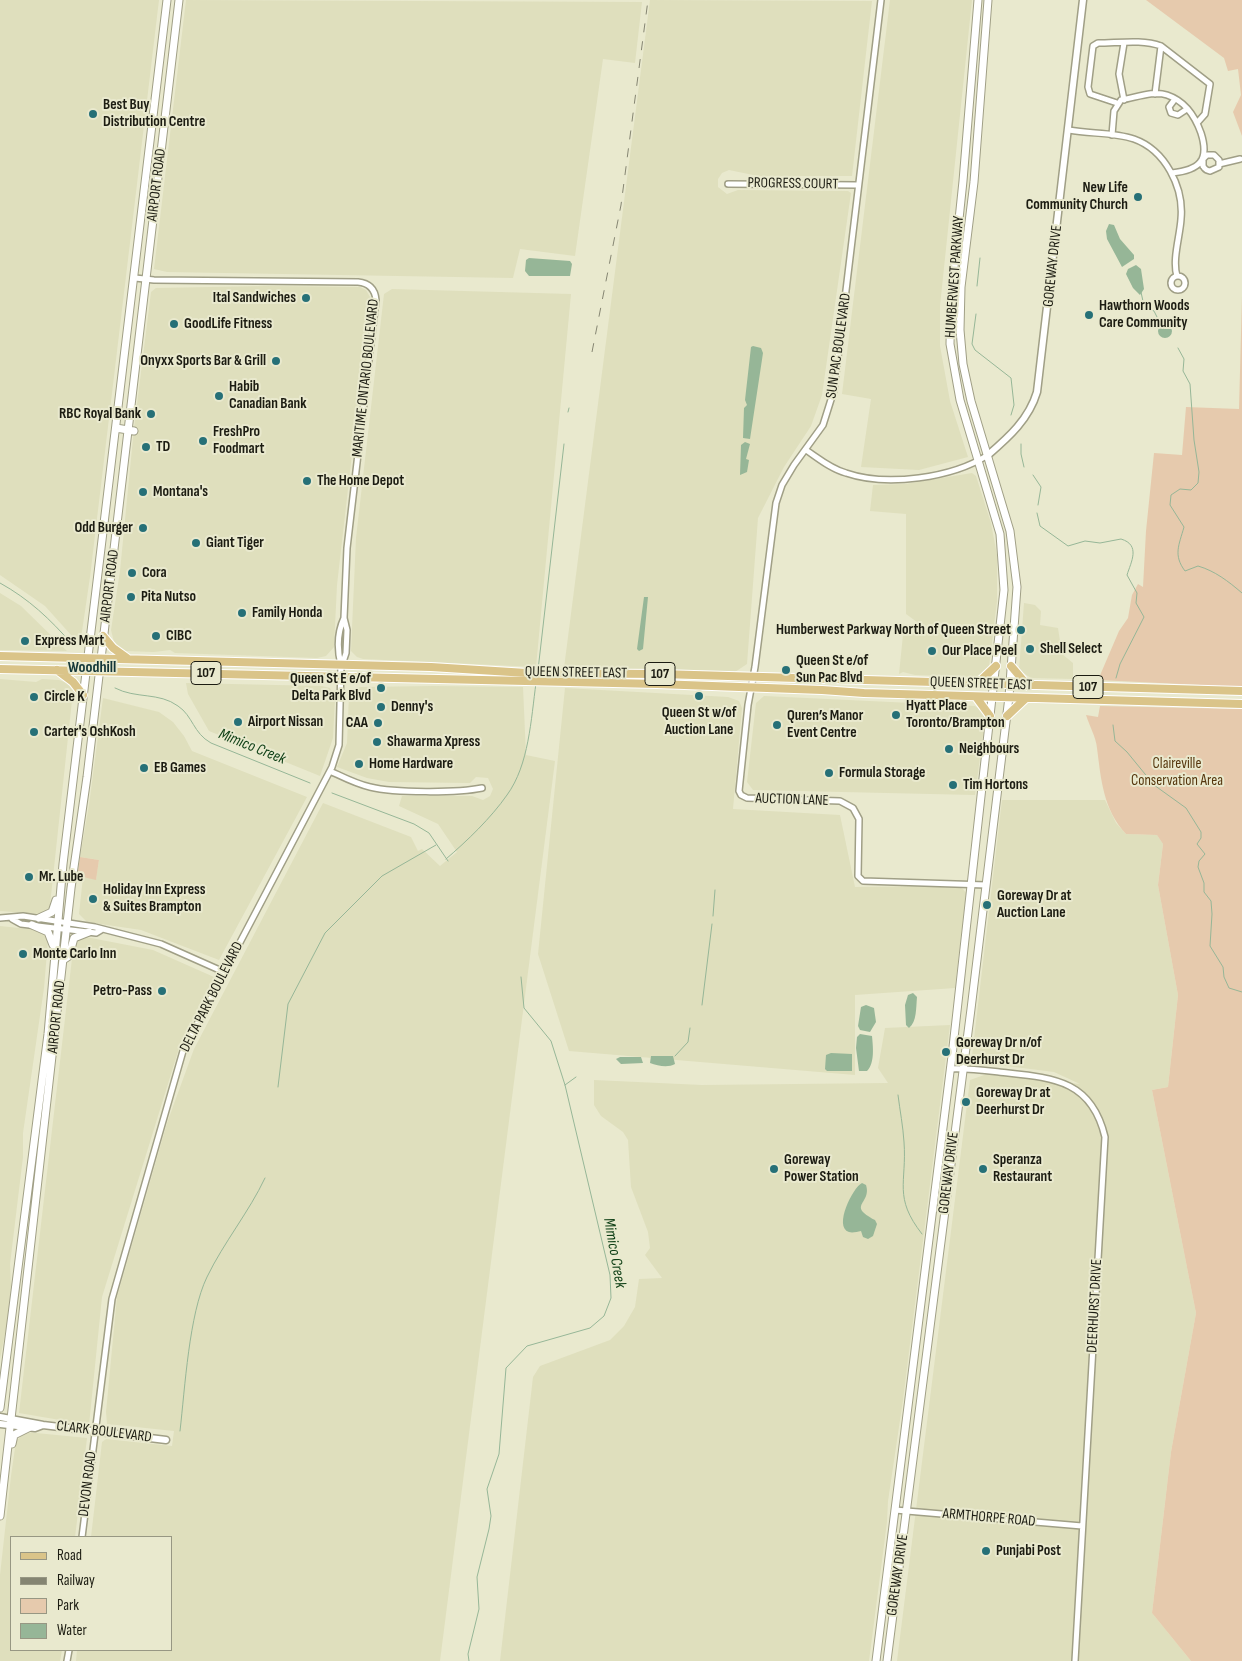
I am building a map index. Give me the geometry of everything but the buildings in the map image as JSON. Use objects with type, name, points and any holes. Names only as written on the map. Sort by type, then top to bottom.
[{"type":"main road","name":"AIRPORT ROAD","points":[[0,1408],[48,1034],[60,888],[167,0]]},
{"type":"main road","name":"AIRPORT ROAD","points":[[0,1516],[67,926],[131,431],[146,279],[179,0]]},
{"type":"main road","name":"HUMBERWEST PARKWAY","points":[[978,0],[964,181],[951,296],[950,344],[960,400],[1000,534],[1004,564],[1004,590],[993,697]]},
{"type":"main road","name":"HUMBERWEST PARKWAY","points":[[988,0],[974,182],[962,286],[960,330],[963,364],[969,392],[1010,531],[1016,570],[1017,587],[1010,686]]},
{"type":"main road","points":[[116,428],[131,431]]},
{"type":"main road","points":[[104,636],[113,648],[128,658]]},
{"type":"main road","name":"QUEEN STREET EAST","points":[[0,656],[342,665],[527,677]]},
{"type":"main road","points":[[247,674],[251,670],[265,670],[269,663]]},
{"type":"main road","points":[[976,684],[996,666]]},
{"type":"main road","points":[[1011,666],[1028,686]]},
{"type":"main road","name":"QUEEN STREET EAST","points":[[0,669],[341,676],[566,678],[976,697],[1242,704]]},
{"type":"main road","points":[[57,670],[73,682],[83,695]]},
{"type":"main road","name":"QUEEN STREET EAST","points":[[566,678],[753,677],[1010,686],[1242,691]]},
{"type":"main road","name":"GOREWAY DRIVE","points":[[887,1661],[1010,686]]},
{"type":"main road","points":[[976,697],[990,716]]},
{"type":"main road","name":"GOREWAY DRIVE","points":[[876,1661],[950,1069],[993,697]]},
{"type":"main road","points":[[1006,716],[1026,698]]},
{"type":"main road","points":[[38,918],[52,912],[60,888]]},
{"type":"main road","points":[[32,925],[43,929],[49,934],[52,939],[54,954]]},
{"type":"main road","points":[[63,960],[70,956],[74,938],[89,932]]},
{"type":"main road","points":[[6,1460],[10,1456],[14,1435],[20,1430],[30,1427]]},
{"type":"street","name":"SUN PAC BOULEVARD","points":[[753,677],[776,503],[782,485],[823,425],[834,390],[881,0]]},
{"type":"street","name":"GOREWAY DRIVE","points":[[988,455],[1011,437],[1029,411],[1037,392],[1083,0]]},
{"type":"street","points":[[1197,123],[1205,114],[1210,84],[1161,46],[1153,43],[1098,43],[1093,46],[1088,88],[1090,94],[1118,103],[1155,94],[1166,94],[1188,109],[1197,123],[1204,144],[1204,159],[1207,170],[1214,171],[1220,164],[1240,159]]},
{"type":"street","points":[[1124,43],[1119,74],[1124,100]]},
{"type":"street","points":[[1155,94],[1161,46]]},
{"type":"street","points":[[1175,99],[1169,107],[1171,113],[1178,115],[1188,109]]},
{"type":"street","points":[[1112,135],[1118,103]]},
{"type":"street","points":[[1069,130],[1132,138],[1154,151],[1172,173],[1178,190],[1182,212],[1176,276]]},
{"type":"street","points":[[1172,173],[1193,169],[1204,159],[1214,155],[1220,164]]},
{"type":"street","name":"PROGRESS COURT","points":[[728,184],[858,185]]},
{"type":"street","name":"MARITIME ONTARIO BOULEVARD","points":[[135,278],[358,282],[366,284],[374,291],[376,300],[347,548],[344,618],[339,628],[338,652],[342,665]]},
{"type":"street","points":[[806,450],[846,474],[869,478],[923,478],[956,471],[988,455]]},
{"type":"street","name":"DELTA PARK BOULEVARD","points":[[95,1431],[112,1299],[183,1050],[330,771],[339,745],[342,665]]},
{"type":"street","name":"AUCTION LANE","points":[[753,677],[739,788],[743,797],[840,801],[853,808],[859,819],[858,876],[863,881],[986,885]]},
{"type":"street","points":[[330,771],[370,787],[393,790],[469,790],[482,788]]},
{"type":"street","points":[[0,918],[12,919],[22,916],[38,918],[57,925]]},
{"type":"street","points":[[12,919],[21,924],[96,927],[101,930],[161,944],[224,972]]},
{"type":"street","points":[[67,926],[96,933],[101,930]]},
{"type":"street","name":"DEERHURST DRIVE","points":[[950,1069],[963,1068],[1053,1078],[1075,1088],[1084,1096],[1102,1123],[1104,1150],[1075,1661]]},
{"type":"street","name":"CLARK BOULEVARD","points":[[0,1417],[30,1427],[43,1425]]},
{"type":"street","name":"CLARK BOULEVARD","points":[[0,1424],[11,1422],[43,1425],[166,1440]]},
{"type":"street","name":"DEVON ROAD","points":[[82,1536],[95,1431]]},
{"type":"street","name":"ARMTHORPE ROAD","points":[[895,1510],[1082,1526]]},
{"type":"shaded area","points":[[0,0],[159,0],[90,577],[80,645],[45,606],[0,575]]},
{"type":"shaded area","points":[[186,0],[642,2],[635,63],[603,59],[575,256],[520,249],[513,278],[167,272],[154,269]]},
{"type":"shaded area","points":[[650,0],[872,1],[852,176],[758,176],[729,170],[722,173],[718,179],[718,187],[727,194],[738,190],[848,191],[851,193],[822,395],[811,426],[784,467],[758,518],[747,664],[735,672],[564,668]]},
{"type":"shaded area","points":[[890,0],[972,0],[940,306],[940,346],[950,401],[968,457],[919,470],[861,467],[871,399],[842,394]]},
{"type":"shaded area","points":[[360,287],[366,290],[370,297],[337,585],[334,647],[326,656],[317,658],[175,653],[170,650],[154,652],[126,651],[114,642],[111,630],[120,571],[134,428],[151,292],[156,288]]},
{"type":"shaded area","points":[[392,289],[571,294],[536,667],[363,659],[357,657],[351,651],[356,538],[384,294]]},
{"type":"shaded area","points":[[972,473],[976,476],[991,523],[997,555],[997,601],[989,667],[982,674],[975,677],[915,675],[903,672],[899,674],[904,625],[921,625],[906,614],[906,514],[870,511],[873,485],[905,484]]},
{"type":"shaded area","points":[[0,593],[21,606],[67,651],[0,650]]},
{"type":"shaded area","points":[[1024,603],[1035,605],[1041,611],[1040,625],[1058,628],[1062,654],[1073,663],[1073,679],[1031,678],[1019,670]]},
{"type":"shaded area","points":[[0,679],[36,682],[42,679],[59,680],[67,683],[73,691],[50,905],[49,910],[40,914],[0,911]]},
{"type":"shaded area","points":[[186,683],[322,686],[330,688],[335,699],[333,738],[320,776],[209,731],[188,694]]},
{"type":"shaded area","points":[[361,687],[523,687],[526,755],[555,761],[440,1661],[76,1661],[77,1651],[172,1651],[172,1536],[91,1536],[102,1442],[106,1439],[172,1446],[174,1431],[107,1424],[106,1412],[117,1297],[167,1123],[194,1049],[323,803],[411,837],[418,851],[422,849],[440,866],[457,852],[438,824],[399,806],[402,796],[472,796],[483,800],[490,796],[493,789],[488,778],[476,777],[470,783],[389,782],[367,778],[337,767],[347,743],[349,695],[352,689]]},
{"type":"shaded area","points":[[565,688],[728,697],[739,701],[742,708],[733,809],[840,815],[855,887],[956,886],[963,889],[966,893],[955,988],[855,995],[855,1075],[569,1051],[538,954]]},
{"type":"shaded area","points":[[764,696],[975,706],[982,711],[985,720],[975,795],[753,790],[747,782],[756,703]]},
{"type":"shaded area","points":[[103,698],[159,712],[173,722],[184,736],[192,751],[307,797],[219,960],[141,930],[87,922],[79,914],[83,877],[96,879],[99,860],[80,857]]},
{"type":"shaded area","points":[[1002,800],[1105,800],[1116,823],[1126,834],[1157,835],[1163,844],[1158,885],[1178,995],[1168,1087],[1152,1090],[1196,1313],[1171,1452],[1152,1613],[1191,1661],[897,1661],[970,1080],[987,1074],[1080,1084],[1054,1072],[975,1062],[972,1056]]},
{"type":"shaded area","points":[[0,926],[38,930],[48,940],[44,988],[23,1133],[23,1157],[10,1264],[11,1286],[8,1318],[0,1359]]},
{"type":"shaded area","points":[[86,937],[153,950],[214,977],[180,1045],[102,1297],[89,1425],[19,1413],[73,950],[79,940]]},
{"type":"shaded area","points":[[950,1025],[869,1661],[500,1661],[533,1377],[540,1366],[610,1340],[624,1326],[635,1307],[639,1279],[662,1278],[645,1255],[650,1248],[648,1232],[631,1187],[628,1140],[623,1132],[601,1116],[594,1105],[594,1080],[702,1085],[888,1083],[878,1068],[885,1028]]},
{"type":"shaded area","points":[[26,1432],[87,1438],[75,1536],[10,1536],[10,1651],[62,1651],[60,1661],[0,1661],[0,1575],[16,1441]]},
{"type":"green space","points":[[1146,0],[1242,0],[1242,136],[1233,112],[1241,95],[1238,69],[1228,71],[1224,58]]},
{"type":"green space","points":[[1242,296],[1242,687],[1098,680],[1119,631],[1128,618],[1132,595],[1138,584],[1143,587],[1146,531],[1154,453],[1182,455],[1186,407],[1239,409]]},
{"type":"green space","name":"Claireville Conservation Area","points":[[1100,706],[1242,709],[1242,1661],[1191,1661],[1152,1613],[1171,1452],[1196,1313],[1152,1090],[1168,1087],[1178,995],[1158,885],[1163,844],[1157,835],[1126,834],[1112,814],[1104,793],[1096,744],[1086,715],[1098,717]]},
{"type":"green space","points":[[80,857],[99,860],[96,880],[83,877],[84,872],[78,871]]},
{"type":"water","points":[[1109,224],[1114,225],[1120,239],[1134,255],[1134,259],[1122,267],[1107,239],[1106,231]]},
{"type":"water","points":[[529,258],[570,261],[572,264],[570,276],[529,276],[525,271],[526,260]]},
{"type":"water","points":[[1136,265],[1141,269],[1144,289],[1140,295],[1133,288],[1126,274],[1128,269]]},
{"type":"water","points":[[1165,324],[1170,326],[1172,331],[1170,336],[1165,338],[1160,336],[1158,331],[1160,326]]},
{"type":"water","points":[[751,347],[761,348],[763,353],[750,439],[743,438],[744,408],[747,405],[745,400]]},
{"type":"water","points":[[745,442],[750,444],[746,459],[749,460],[747,472],[740,475],[741,445]]},
{"type":"water","points":[[644,597],[648,597],[643,649],[639,651],[637,649]]},
{"type":"water","points":[[913,993],[917,997],[916,1010],[915,1018],[909,1028],[906,1025],[905,1005],[908,995]]},
{"type":"water","points":[[866,1005],[874,1008],[876,1022],[870,1032],[860,1030],[858,1026],[861,1007]]},
{"type":"water","points":[[860,1034],[872,1036],[872,1059],[870,1068],[867,1071],[859,1071],[856,1048],[857,1037]]},
{"type":"water","points":[[831,1053],[852,1054],[852,1071],[827,1071],[825,1069],[826,1055]]},
{"type":"water","points":[[651,1056],[673,1056],[675,1064],[660,1066],[650,1063]]},
{"type":"water","points":[[620,1057],[641,1057],[643,1063],[621,1064],[616,1059]]},
{"type":"water","points":[[862,1183],[866,1185],[867,1191],[861,1207],[862,1211],[875,1220],[877,1224],[873,1236],[868,1239],[863,1237],[861,1231],[849,1232],[845,1229],[843,1223],[846,1207],[858,1186]]},
{"type":"waterway","points":[[977,286],[980,258]]},
{"type":"waterway","points":[[1141,292],[1144,306],[1154,311],[1161,325]]},
{"type":"waterway","points":[[976,314],[972,344],[975,350],[1011,378],[1014,405],[1011,415]]},
{"type":"waterway","points":[[1178,348],[1184,359],[1183,371],[1190,384],[1194,440],[1199,472],[1198,483],[1191,490],[1180,489],[1171,495],[1170,505],[1184,527],[1178,550],[1179,560],[1185,571],[1198,566],[1204,568],[1232,584],[1242,593]]},
{"type":"waterway","points":[[568,412],[569,408]]},
{"type":"waterway","points":[[538,670],[564,444]]},
{"type":"waterway","points":[[1021,444],[1024,467]]},
{"type":"waterway","points":[[1033,475],[1041,487],[1038,505]]},
{"type":"waterway","points":[[1037,513],[1040,526],[1068,546],[1085,541],[1100,543],[1121,539],[1131,545],[1133,554],[1127,575],[1137,593],[1136,603],[1144,617],[1120,664],[1116,678]]},
{"type":"waterway","name":"Mimico Creek","points":[[0,583],[39,610],[72,644]]},
{"type":"waterway","points":[[446,859],[486,821],[501,804],[514,783],[525,756],[536,683]]},
{"type":"waterway","name":"Mimico Creek","points":[[115,688],[171,702],[183,710],[200,734],[211,743],[310,783]]},
{"type":"waterway","points":[[1113,725],[1115,741],[1127,752],[1154,785],[1186,808],[1201,832],[1201,838],[1197,844],[1205,854],[1199,861],[1198,867],[1204,883],[1204,892],[1211,901],[1210,946],[1223,967],[1224,977],[1229,988],[1242,992]]},
{"type":"waterway","name":"Mimico Creek","points":[[332,793],[414,824],[429,833],[448,861]]},
{"type":"waterway","points":[[278,1087],[288,1004],[325,933],[382,876],[436,845]]},
{"type":"waterway","points":[[713,916],[715,890]]},
{"type":"waterway","points":[[702,1005],[712,924]]},
{"type":"waterway","name":"Mimico Creek","points":[[469,1661],[468,1654],[479,1609],[477,1577],[491,1516],[487,1489],[499,1454],[506,1368],[527,1346],[590,1328],[604,1316],[611,1298],[610,1275],[565,1085],[551,1041],[524,1008],[521,977]]},
{"type":"waterway","points":[[675,1056],[688,1042],[690,1028]]},
{"type":"waterway","points":[[565,1085],[576,1077]]},
{"type":"waterway","points":[[898,1095],[904,1142],[904,1199],[907,1210],[922,1234]]},
{"type":"waterway","points":[[180,1431],[192,1331],[201,1292],[214,1264],[252,1203],[265,1178]]},
{"type":"railway","points":[[592,352],[621,205],[648,0]]},
{"type":"place","name":"Best Buy Distribution Centre","points":[[93,114]]},
{"type":"place","name":"New Life Community Church","points":[[1138,197]]},
{"type":"place","name":"Ital Sandwiches","points":[[306,298]]},
{"type":"place","name":"Hawthorn Woods Care Community","points":[[1089,315]]},
{"type":"place","name":"GoodLife Fitness","points":[[174,324]]},
{"type":"place","name":"Onyxx Sports Bar & Grill","points":[[276,361]]},
{"type":"place","name":"Habib Canadian Bank","points":[[219,396]]},
{"type":"place","name":"RBC Royal Bank","points":[[151,414]]},
{"type":"place","name":"FreshPro Foodmart","points":[[203,441]]},
{"type":"place","name":"TD","points":[[146,447]]},
{"type":"place","name":"The Home Depot","points":[[307,481]]},
{"type":"place","name":"Montana's","points":[[143,492]]},
{"type":"place","name":"Odd Burger","points":[[143,528]]},
{"type":"place","name":"Giant Tiger","points":[[196,543]]},
{"type":"place","name":"Cora","points":[[132,573]]},
{"type":"place","name":"Pita Nutso","points":[[131,597]]},
{"type":"place","name":"Family Honda","points":[[242,613]]},
{"type":"place","name":"Humberwest Parkway North of Queen Street","points":[[1021,630]]},
{"type":"place","name":"CIBC","points":[[156,636]]},
{"type":"place","name":"Express Mart","points":[[25,641]]},
{"type":"place","name":"Shell Select","points":[[1030,649]]},
{"type":"place","name":"Our Place Peel","points":[[932,651]]},
{"type":"place","name":"Queen St e/of Sun Pac Blvd","points":[[786,670]]},
{"type":"place","name":"Queen St E e/of Delta Park Blvd","points":[[381,688]]},
{"type":"place","name":"Queen St w/of Auction Lane","points":[[699,696]]},
{"type":"place","name":"Circle K","points":[[34,697]]},
{"type":"place","name":"Denny's","points":[[381,707]]},
{"type":"place","name":"Hyatt Place Toronto/Brampton","points":[[896,715]]},
{"type":"place","name":"Airport Nissan","points":[[238,722]]},
{"type":"place","name":"CAA","points":[[378,723]]},
{"type":"place","name":"Quren’s Manor Event Centre","points":[[777,725]]},
{"type":"place","name":"Carter's OshKosh","points":[[34,732]]},
{"type":"place","name":"Shawarma Xpress","points":[[377,742]]},
{"type":"place","name":"Neighbours","points":[[949,749]]},
{"type":"place","name":"Home Hardware","points":[[359,764]]},
{"type":"place","name":"EB Games","points":[[144,768]]},
{"type":"place","name":"Formula Storage","points":[[829,773]]},
{"type":"place","name":"Tim Hortons","points":[[953,785]]},
{"type":"place","name":"Mr. Lube","points":[[29,877]]},
{"type":"place","name":"Holiday Inn Express & Suites Brampton","points":[[93,899]]},
{"type":"place","name":"Goreway Dr at Auction Lane","points":[[987,905]]},
{"type":"place","name":"Monte Carlo Inn","points":[[23,954]]},
{"type":"place","name":"Petro-Pass","points":[[162,991]]},
{"type":"place","name":"Goreway Dr n/of Deerhurst Dr","points":[[946,1052]]},
{"type":"place","name":"Goreway Dr at Deerhurst Dr","points":[[966,1102]]},
{"type":"place","name":"Goreway Power Station","points":[[774,1169]]},
{"type":"place","name":"Speranza Restaurant","points":[[983,1169]]},
{"type":"place","name":"Punjabi Post","points":[[986,1551]]},
{"type":"district","name":"Woodhill","points":[[92,668]]}]
